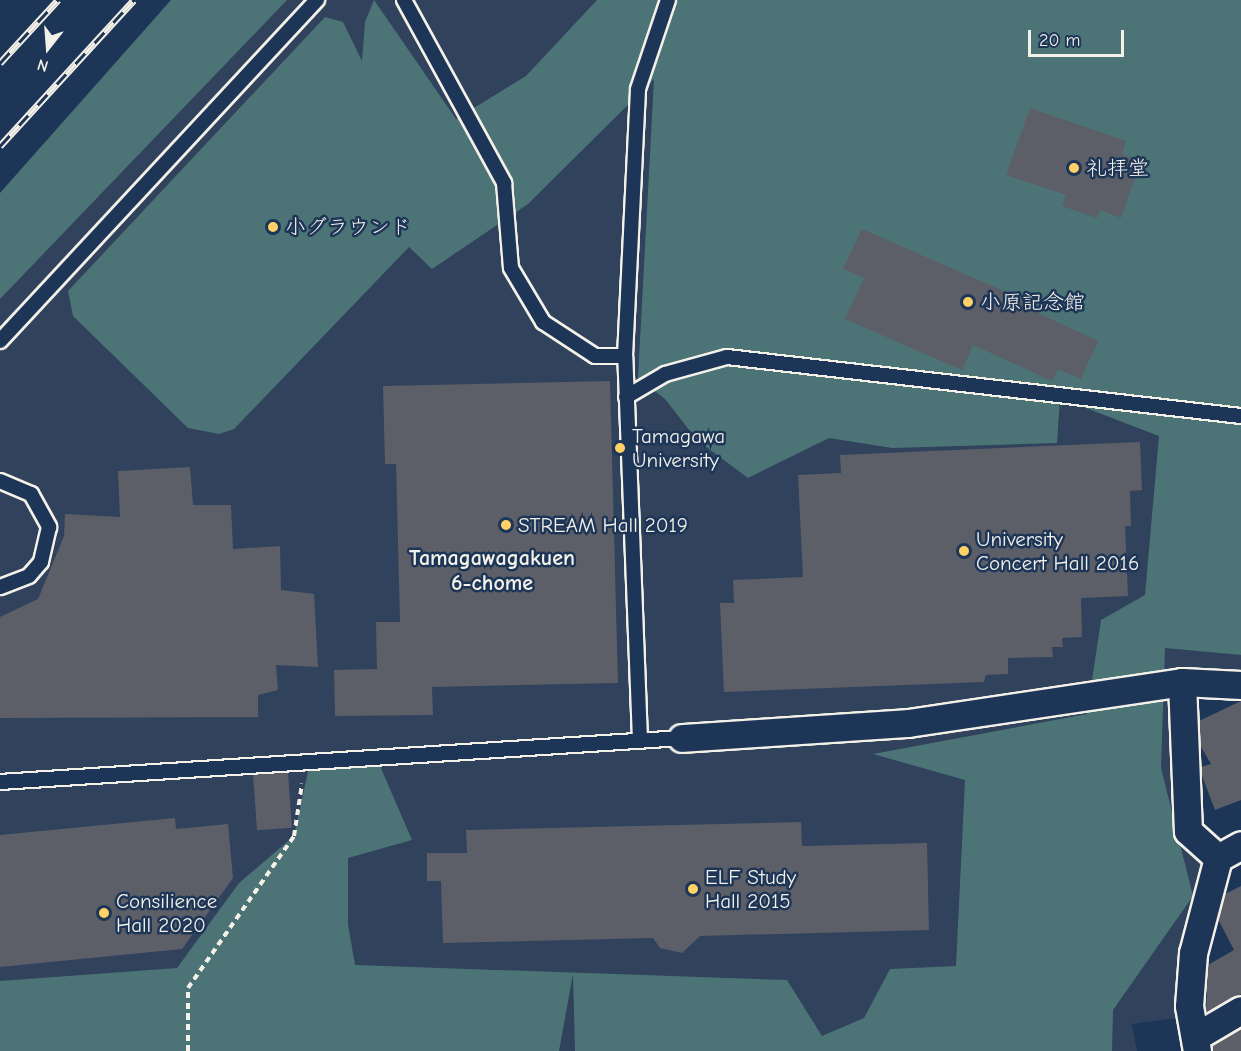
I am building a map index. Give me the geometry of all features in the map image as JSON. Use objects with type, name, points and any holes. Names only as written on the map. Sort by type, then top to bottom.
[{"type":"street","points":[[1182,682],[1188,831],[1218,858]]},
{"type":"street","points":[[682,738],[908,723],[1182,682],[1241,685]]},
{"type":"street","points":[[1241,845],[1218,858],[1193,953],[1189,1006],[1196,1044],[1241,1010]]},
{"type":"lane","points":[[0,341],[317,0]]},
{"type":"lane","points":[[404,0],[504,183],[511,268],[543,322],[595,356],[626,356]]},
{"type":"lane","points":[[640,740],[626,356],[638,89],[668,0]]},
{"type":"lane","points":[[626,397],[665,374],[727,357],[1241,416]]},
{"type":"lane","points":[[0,481],[31,494],[48,527],[41,562],[29,576],[0,587]]},
{"type":"lane","points":[[0,782],[682,738]]},
{"type":"path","points":[[188,1051],[188,988],[294,836],[305,762]]},
{"type":"shaded area","name":"Tamagawa University","points":[[226,0],[1241,0],[1241,669],[1170,669],[1178,836],[1205,865],[1184,1017],[1132,1024],[1137,1051],[0,1051],[0,217]]},
{"type":"green space","points":[[171,0],[287,0],[0,299],[0,193]]},
{"type":"green space","points":[[374,0],[456,119],[526,76],[597,0],[1241,0],[1241,655],[1165,648],[1161,768],[1193,896],[1113,1010],[1112,1051],[575,1051],[573,974],[559,1051],[0,1051],[0,981],[177,968],[239,883],[294,836],[309,767],[380,766],[412,840],[348,858],[348,924],[355,965],[787,980],[822,1036],[864,1018],[890,969],[956,966],[965,780],[873,754],[1087,714],[1101,620],[1145,595],[1159,436],[1060,398],[1057,443],[892,448],[829,438],[748,478],[697,440],[665,399],[638,378],[654,79],[528,204],[432,269],[409,247],[234,429],[219,434],[188,428],[73,316],[68,291],[325,17],[343,22],[362,61],[365,22]]},
{"type":"building","name":"礼拝堂","points":[[1030,108],[1126,141],[1122,154],[1141,161],[1121,218],[1100,210],[1097,218],[1062,206],[1066,195],[1006,175]]},
{"type":"building","name":"小原記念館","points":[[862,229],[1024,300],[1021,305],[1098,341],[1081,379],[1058,369],[1052,381],[973,345],[962,370],[845,319],[864,278],[843,269]]},
{"type":"building","name":"STREAM Hall 2019","points":[[610,381],[618,683],[432,687],[433,715],[335,716],[334,670],[377,669],[376,622],[400,622],[396,464],[385,464],[383,386]]},
{"type":"building","name":"University Concert Hall 2016","points":[[1140,442],[1142,490],[1130,491],[1131,526],[1125,526],[1128,596],[1081,598],[1082,637],[1062,638],[1063,647],[1052,647],[1053,657],[1008,658],[1008,674],[986,675],[984,682],[724,692],[720,603],[734,603],[733,580],[803,577],[798,475],[841,473],[840,455]]},
{"type":"building","points":[[190,467],[193,505],[231,505],[233,549],[280,546],[281,590],[314,594],[318,667],[276,665],[278,690],[258,695],[258,717],[0,718],[0,617],[38,599],[64,536],[65,514],[120,517],[118,471]]},
{"type":"building","points":[[1241,701],[1241,800],[1215,810],[1202,776],[1201,767],[1211,764],[1200,745],[1199,721]]},
{"type":"building","points":[[288,772],[292,828],[257,830],[253,774]]},
{"type":"building","name":"Consilience Hall 2020","points":[[175,818],[176,829],[228,824],[233,878],[182,949],[0,967],[0,835]]},
{"type":"building","name":"ELF Study Hall 2015","points":[[801,822],[802,846],[927,843],[929,930],[700,936],[682,953],[660,948],[653,938],[443,943],[441,881],[427,881],[427,853],[467,853],[466,830]]},
{"type":"building","points":[[1241,886],[1241,994],[1206,1012],[1208,965],[1234,950],[1218,919],[1225,894]]},
{"type":"building","points":[[1241,1028],[1241,1051],[1212,1051],[1212,1045]]},
{"type":"railway","points":[[0,63],[58,0]]},
{"type":"railway","points":[[0,146],[134,0]]},
{"type":"place","name":"礼拝堂","points":[[1074,168]]},
{"type":"place","name":"小グラウンド","points":[[273,227]]},
{"type":"place","name":"小原記念館","points":[[968,302]]},
{"type":"place","name":"Tamagawa University","points":[[620,448]]},
{"type":"place","name":"STREAM Hall 2019","points":[[506,525]]},
{"type":"place","name":"University Concert Hall 2016","points":[[964,551]]},
{"type":"place","name":"ELF Study Hall 2015","points":[[693,889]]},
{"type":"place","name":"Consilience Hall 2020","points":[[104,913]]},
{"type":"district","name":"Tamagawagakuen 6-chome","points":[[492,570]]}]
